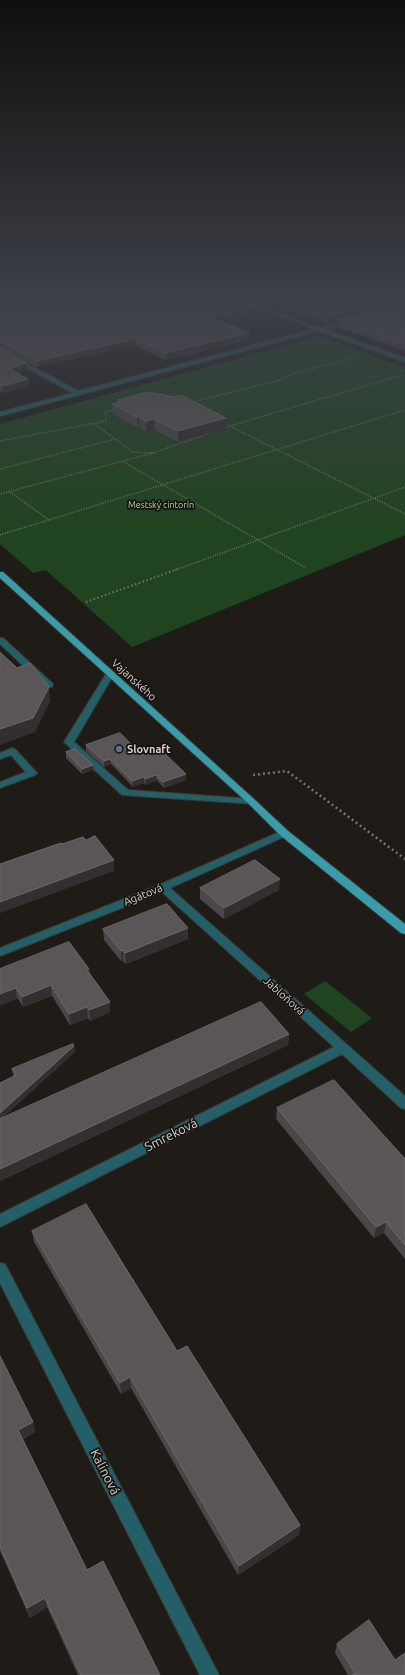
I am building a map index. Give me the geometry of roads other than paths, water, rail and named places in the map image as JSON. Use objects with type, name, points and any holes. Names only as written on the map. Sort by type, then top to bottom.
[{"type":"main road","name":"Vajanského","points":[[0,574],[252,802],[284,833],[405,930]]},
{"type":"street","points":[[46,376],[77,393]]},
{"type":"street","points":[[0,414],[141,376]]},
{"type":"street","points":[[0,640],[49,685]]},
{"type":"street","points":[[110,674],[69,742],[125,793],[252,802]]},
{"type":"street","points":[[0,756],[12,751],[32,773],[0,785]]},
{"type":"street","name":"Agátová","points":[[0,952],[163,887],[284,833]]},
{"type":"street","name":"Jabloňová","points":[[163,887],[405,1104]]},
{"type":"street","name":"Smreková","points":[[0,1221],[332,1055],[342,1048]]},
{"type":"street","name":"Kalinová","points":[[0,1269],[210,1675]]},
{"type":"place","name":"Slovnaft","points":[[119,749]]},
{"type":"park label","name":"Mestský cintorín","points":[[161,505]]}]
